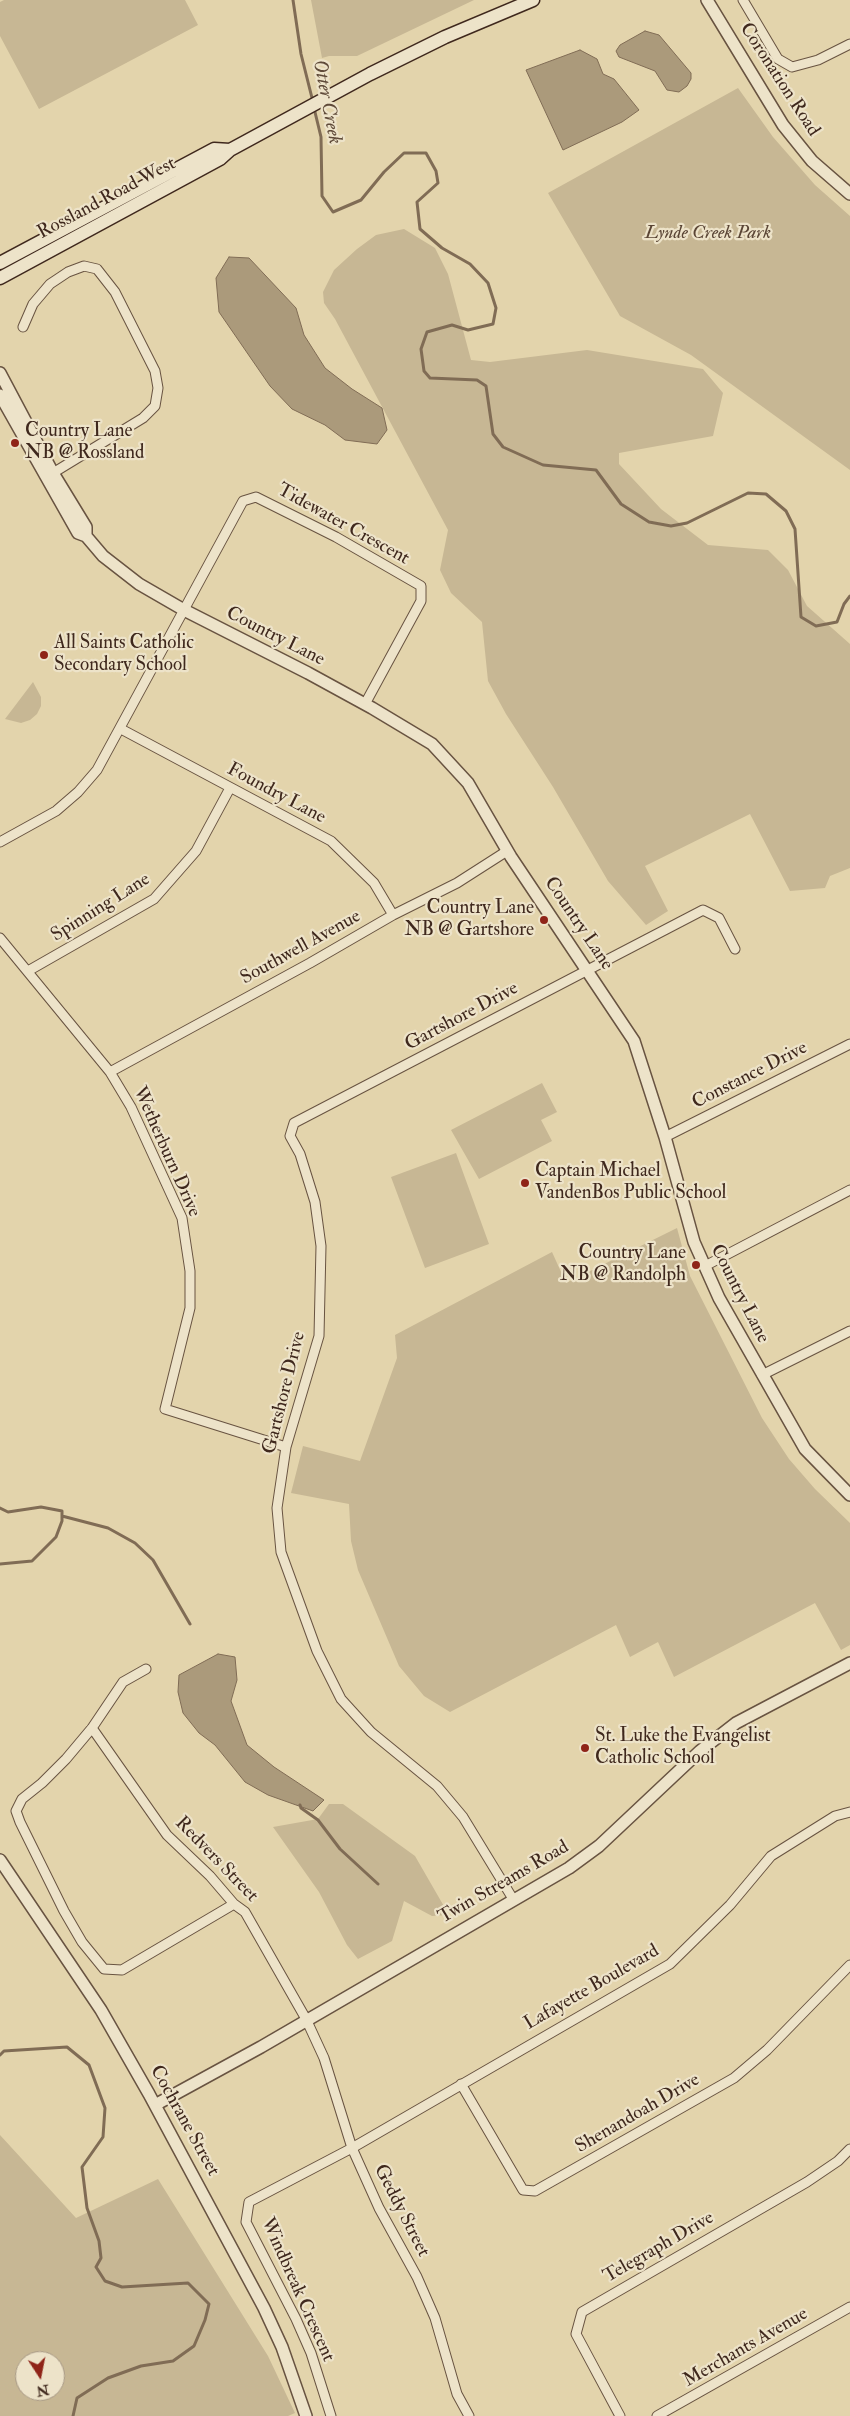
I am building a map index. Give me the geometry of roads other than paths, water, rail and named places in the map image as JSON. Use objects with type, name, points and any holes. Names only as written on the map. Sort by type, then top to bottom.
[{"type":"main road","name":"Rossland Road West","points":[[0,278],[220,159],[230,150],[337,91],[445,37],[533,0]]},
{"type":"main road","name":"Rossland Road West","points":[[0,263],[214,149],[230,150]]},
{"type":"street","name":"Coronation Road","points":[[707,0],[783,125],[812,161],[850,194]]},
{"type":"street","points":[[743,0],[778,59],[792,66],[818,60],[850,44]]},
{"type":"street","points":[[23,327],[33,304],[50,284],[68,272],[84,266],[97,269],[114,292],[155,371],[158,388],[155,406],[143,418],[49,475]]},
{"type":"street","name":"Country Lane","points":[[0,373],[49,475]]},
{"type":"street","name":"Country Lane","points":[[0,395],[49,475],[86,527],[86,536],[103,556],[139,584],[184,610],[365,704],[432,744],[468,784],[507,851],[634,1041],[666,1137],[694,1242],[720,1298],[804,1449],[850,1494]]},
{"type":"street","name":"Tidewater Crescent","points":[[184,610],[243,501],[256,497],[318,528],[421,586],[421,601],[365,704]]},
{"type":"street","points":[[0,842],[56,811],[78,792],[97,770],[184,610]]},
{"type":"street","name":"Foundry Lane","points":[[120,729],[331,840],[374,883],[393,915]]},
{"type":"street","name":"Spinning Lane","points":[[28,971],[154,899],[196,851],[230,788]]},
{"type":"street","name":"Southwell Avenue","points":[[110,1072],[310,963],[393,915],[457,883],[507,851]]},
{"type":"street","name":"Gartshore Drive","points":[[512,1899],[463,1817],[437,1786],[371,1732],[341,1699],[317,1650],[281,1552],[277,1508],[286,1448],[319,1336],[321,1246],[315,1202],[300,1154],[290,1136],[294,1123],[703,910],[719,918],[735,949]]},
{"type":"street","name":"Wetherburn Drive","points":[[0,938],[110,1072],[131,1107],[182,1218],[190,1271],[190,1308],[164,1409],[286,1448]]},
{"type":"street","name":"Constance Drive","points":[[666,1137],[850,1044]]},
{"type":"street","points":[[705,1266],[850,1190]]},
{"type":"street","points":[[762,1375],[850,1331]]},
{"type":"street","name":"Twin Streams Road","points":[[155,2105],[261,2047],[512,1899],[544,1883],[598,1846],[700,1751],[736,1724],[850,1663]]},
{"type":"street","points":[[146,1668],[123,1682],[92,1728],[42,1783],[22,1799],[16,1811],[40,1865],[82,1942],[104,1969],[122,1970],[234,1904]]},
{"type":"street","name":"Redvers Street","points":[[92,1728],[166,1835],[210,1876],[234,1904],[245,1912],[306,2019]]},
{"type":"street","name":"Lafayette Boulevard","points":[[352,2148],[670,1964],[730,1905],[771,1856],[835,1816],[850,1812]]},
{"type":"street","name":"Cochrane Street","points":[[0,1860],[101,2010],[155,2105],[275,2331],[306,2416]]},
{"type":"street","name":"Shenandoah Drive","points":[[462,2084],[523,2190],[535,2191],[734,2078],[767,2050],[850,1965]]},
{"type":"street","name":"Geddy Street","points":[[306,2019],[324,2058],[352,2148],[379,2208],[417,2277],[431,2310],[457,2394],[469,2416]]},
{"type":"street","name":"Windbreak Crescent","points":[[331,2416],[311,2353],[296,2319],[246,2222],[250,2202],[352,2148]]},
{"type":"street","name":"Telegraph Drive","points":[[620,2416],[576,2334],[582,2312],[807,2182],[838,2161],[850,2149]]},
{"type":"street","name":"Merchants Avenue","points":[[657,2416],[850,2308]]},
{"type":"waterway","name":"Otter Creek","points":[[293,0],[301,54],[313,102]]},
{"type":"waterway","name":"Otter Creek","points":[[314,108],[321,137],[322,196],[333,212],[361,200],[384,172],[404,153],[426,153],[436,171],[438,183],[417,202],[420,229],[442,248],[470,264],[488,283],[496,308],[493,324],[468,330],[452,325],[427,332],[421,349],[424,371],[430,378],[477,380],[486,386],[493,434],[503,447],[543,465],[596,470],[621,504],[649,522],[671,526],[687,523],[748,493],[766,494],[786,511],[795,529],[801,617],[816,626],[837,622],[844,604],[850,596]]},
{"type":"waterway","points":[[0,1508],[8,1512],[41,1507],[62,1511],[62,1521],[56,1537],[32,1561],[0,1564]]},
{"type":"waterway","points":[[62,1516],[108,1528],[135,1543],[153,1560],[190,1624]]},
{"type":"waterway","points":[[300,1805],[301,1808],[318,1820],[340,1849],[378,1884]]},
{"type":"waterway","points":[[0,2055],[4,2051],[67,2047],[89,2065],[105,2108],[103,2137],[82,2167],[87,2208],[99,2241],[101,2258],[96,2267],[105,2281],[122,2287],[188,2283],[209,2304],[205,2320],[194,2346],[173,2361],[141,2366],[108,2378],[77,2398],[73,2416]]},
{"type":"place","name":"Country Lane NB @ Rossland","points":[[15,443]]},
{"type":"place","name":"All Saints Catholic Secondary School","points":[[44,655]]},
{"type":"place","name":"Country Lane NB @ Gartshore","points":[[544,920]]},
{"type":"place","name":"Captain Michael VandenBos Public School","points":[[525,1183]]},
{"type":"place","name":"Country Lane NB @ Randolph","points":[[696,1265]]},
{"type":"place","name":"St. Luke the Evangelist Catholic School","points":[[585,1748]]},
{"type":"park label","name":"Lynde Creek Park","points":[[708,234]]}]
